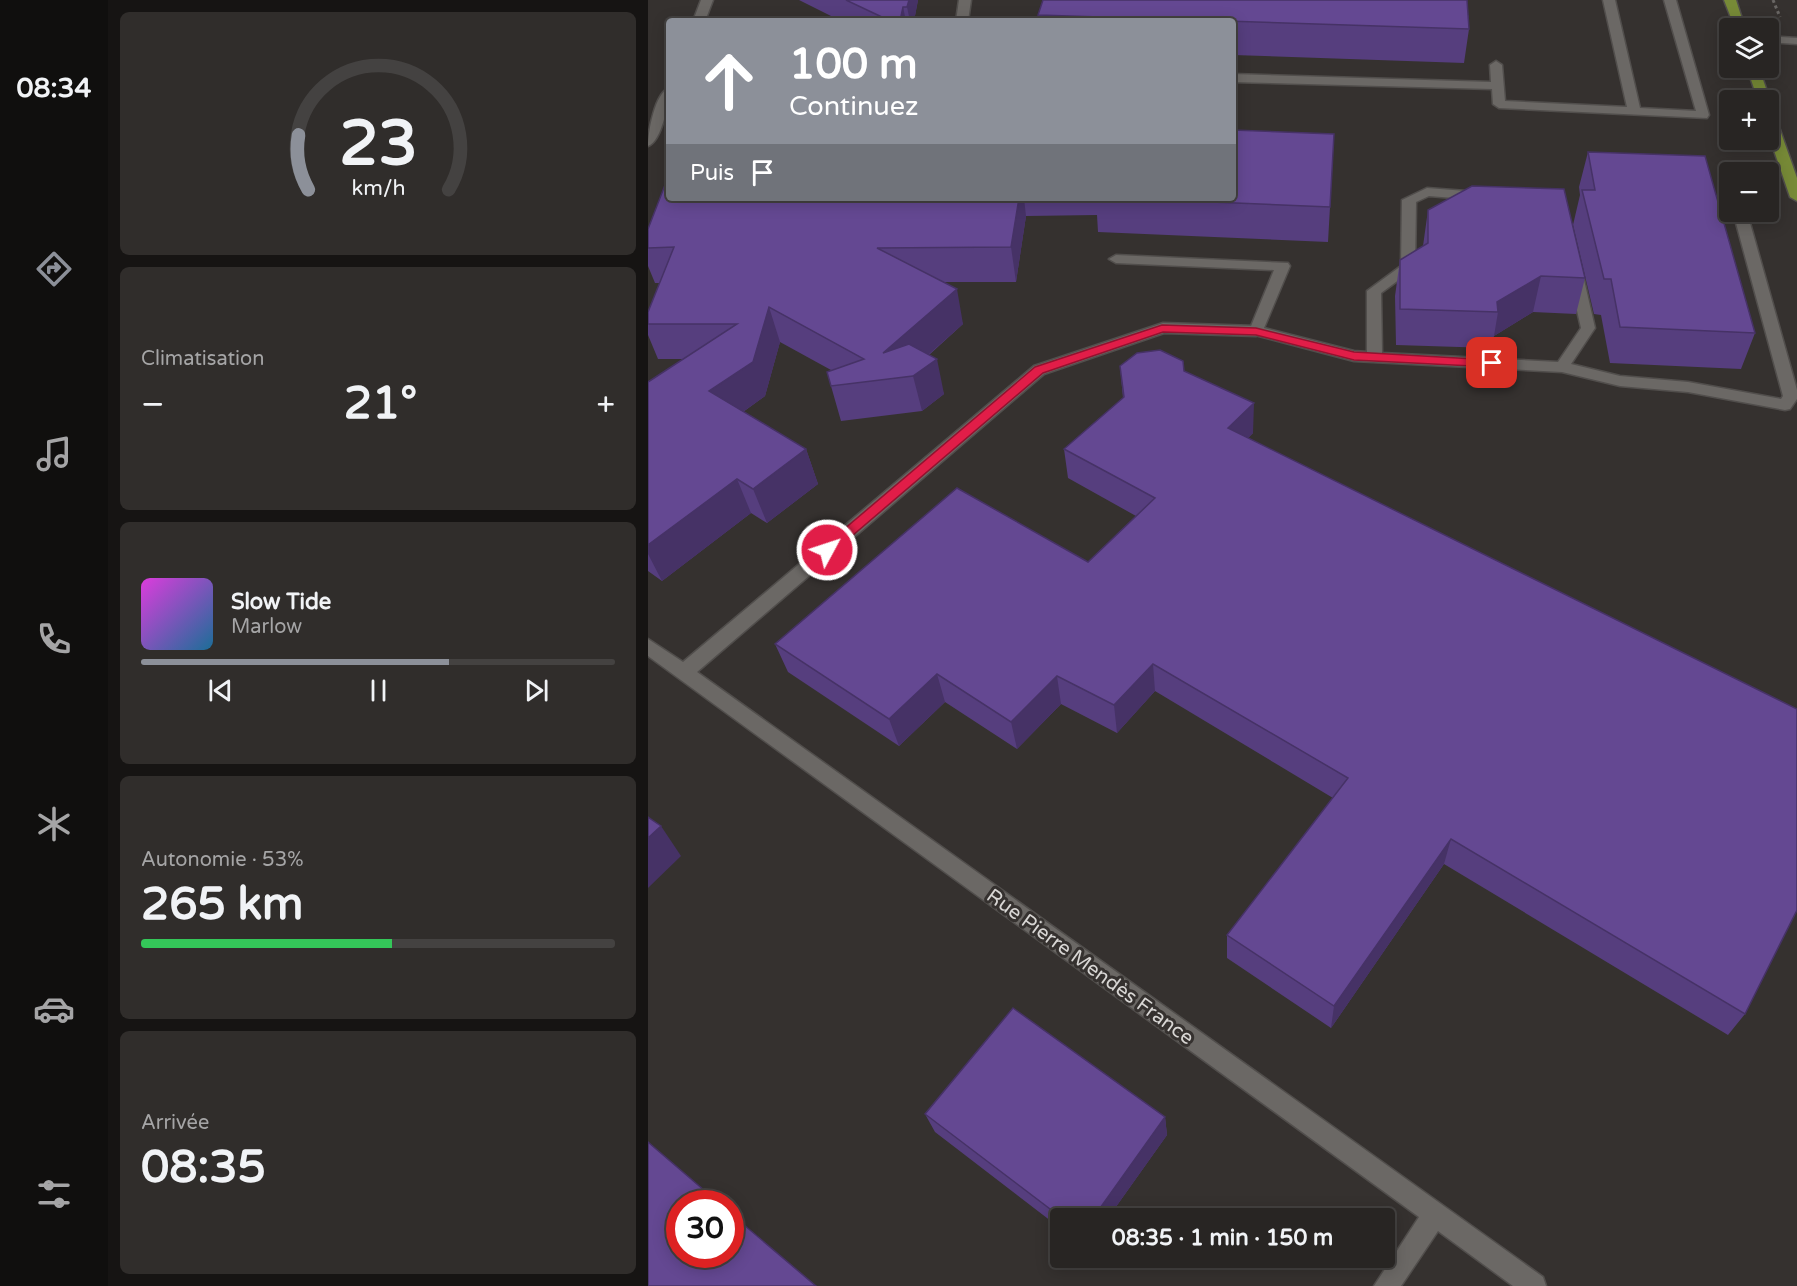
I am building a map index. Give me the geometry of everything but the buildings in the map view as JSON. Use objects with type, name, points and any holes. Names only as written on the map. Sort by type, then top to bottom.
[{"type":"main road","points":[[1730,0],[1736,18]]},
{"type":"main road","points":[[1779,144],[1797,197]]},
{"type":"street","points":[[700,18],[707,0]]},
{"type":"street","points":[[962,18],[965,0]]},
{"type":"street","points":[[1609,0],[1634,110]]},
{"type":"street","points":[[1496,64],[1499,104],[1703,115],[1670,0]]},
{"type":"street","points":[[1779,40],[1797,41]]},
{"type":"street","points":[[1236,78],[1497,86]]},
{"type":"street","points":[[648,142],[666,99]]},
{"type":"street","points":[[1375,357],[1374,291],[1408,268],[1409,200],[1426,192],[1497,197]]},
{"type":"street","points":[[684,672],[1039,370],[1162,328],[1256,332],[1354,356],[1562,367],[1620,381],[1688,387],[1785,405],[1791,396],[1743,223]]},
{"type":"street","points":[[1116,259],[1283,266],[1256,332]]},
{"type":"street","points":[[1562,367],[1588,328],[1573,261]]},
{"type":"street","name":"Rue Pierre Mendès France","points":[[648,646],[1434,1216],[1534,1286]]},
{"type":"street","points":[[1386,1286],[1434,1216]]},
{"type":"route","points":[[827,550],[1039,370],[1162,328],[1256,332],[1354,356],[1492,363]]}]
